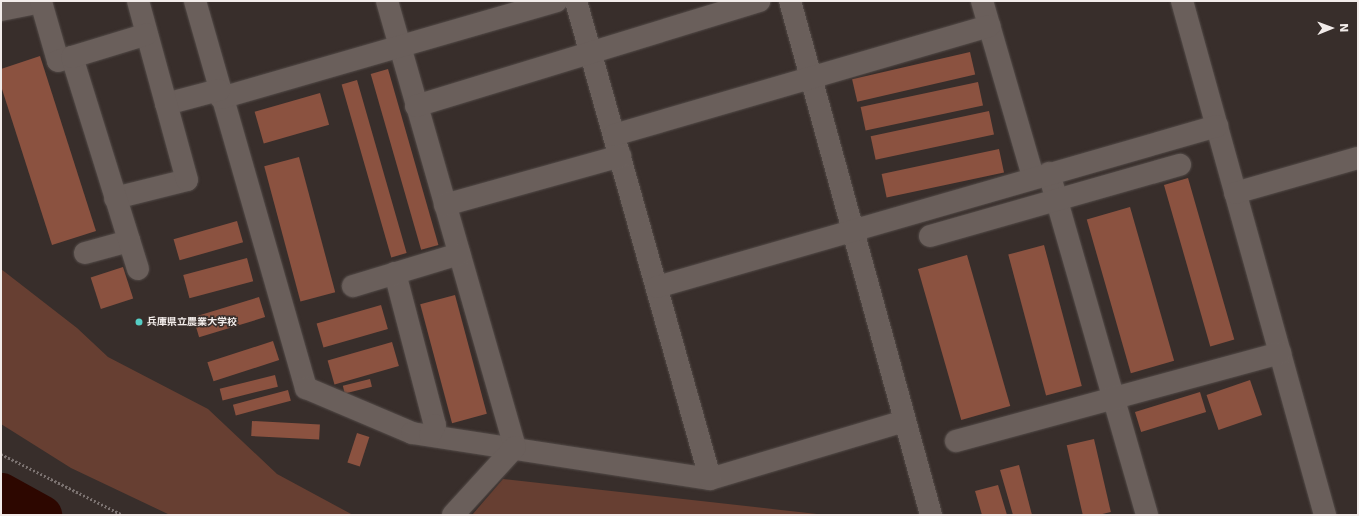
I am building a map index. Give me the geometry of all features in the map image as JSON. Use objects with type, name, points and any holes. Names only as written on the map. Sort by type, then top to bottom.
[{"type":"lane","points":[[115,198],[187,180],[138,1]]},
{"type":"lane","points":[[194,1],[306,388],[412,433],[710,479],[904,421]]},
{"type":"lane","points":[[387,1],[515,448]]},
{"type":"lane","points":[[166,104],[220,94],[399,46],[556,1]]},
{"type":"lane","points":[[576,1],[710,479]]},
{"type":"lane","points":[[416,106],[759,1]]},
{"type":"lane","points":[[790,1],[904,421],[932,515]]},
{"type":"lane","points":[[982,1],[989,26],[1041,175],[1057,200],[1147,515]]},
{"type":"lane","points":[[1182,1],[1325,515]]},
{"type":"lane","points":[[1,10],[41,2],[58,61],[147,34]]},
{"type":"lane","points":[[614,135],[811,79],[989,26]]},
{"type":"lane","points":[[72,57],[138,269]]},
{"type":"lane","points":[[657,288],[1041,175],[1217,126]]},
{"type":"lane","points":[[445,206],[620,156]]},
{"type":"lane","points":[[1235,193],[1358,158]]},
{"type":"lane","points":[[930,236],[1180,165]]},
{"type":"lane","points":[[85,253],[129,241]]},
{"type":"lane","points":[[352,286],[459,254]]},
{"type":"lane","points":[[395,273],[435,425],[430,436]]},
{"type":"lane","points":[[956,441],[1113,400],[1280,353]]},
{"type":"lane","points":[[453,515],[515,448]]},
{"type":"path","points":[[1,454],[123,515]]},
{"type":"shaded area","points":[[1,269],[77,328],[108,357],[208,409],[277,474],[353,515],[170,515],[71,468],[1,424]]},
{"type":"shaded area","points":[[503,479],[826,515],[472,515]]},
{"type":"building","points":[[970,52],[975,74],[857,102],[852,79]]},
{"type":"building","points":[[40,56],[96,231],[52,245],[1,86],[1,69]]},
{"type":"building","points":[[388,69],[438,245],[421,250],[371,74]]},
{"type":"building","points":[[357,80],[407,253],[391,257],[342,84]]},
{"type":"building","points":[[978,82],[983,105],[866,130],[861,107]]},
{"type":"building","points":[[320,93],[329,125],[264,143],[255,112]]},
{"type":"building","points":[[989,111],[994,134],[876,160],[871,136]]},
{"type":"building","points":[[999,149],[1004,172],[887,197],[882,174]]},
{"type":"building","points":[[299,157],[335,292],[300,302],[264,166]]},
{"type":"building","points":[[1188,178],[1234,339],[1210,346],[1164,185]]},
{"type":"building","points":[[1130,207],[1174,361],[1131,373],[1087,219]]},
{"type":"building","points":[[237,221],[243,242],[180,260],[174,239]]},
{"type":"building","points":[[1044,245],[1082,386],[1046,396],[1008,255]]},
{"type":"building","points":[[967,255],[1010,406],[961,420],[918,269]]},
{"type":"building","points":[[247,258],[253,281],[189,298],[183,275]]},
{"type":"building","points":[[123,267],[133,298],[101,309],[91,278]]},
{"type":"building","points":[[455,295],[487,414],[452,423],[420,304]]},
{"type":"building","points":[[259,297],[265,317],[199,337],[193,317]]},
{"type":"building","points":[[381,305],[388,329],[323,347],[317,323]]},
{"type":"building","points":[[273,341],[279,360],[214,381],[207,362]]},
{"type":"building","points":[[392,342],[399,366],[334,384],[328,360]]},
{"type":"building","points":[[275,375],[278,387],[223,400],[220,389]]},
{"type":"building","points":[[370,379],[372,387],[345,394],[343,386]]},
{"type":"building","points":[[1250,380],[1262,415],[1219,430],[1207,395]]},
{"type":"building","points":[[288,390],[291,401],[236,415],[233,405]]},
{"type":"building","points":[[1200,392],[1206,412],[1141,432],[1135,412]]},
{"type":"building","points":[[252,421],[320,425],[319,440],[251,436]]},
{"type":"building","points":[[357,433],[369,437],[360,466],[347,462]]},
{"type":"building","points":[[1094,439],[1111,512],[1098,515],[1083,515],[1067,445]]},
{"type":"building","points":[[1019,465],[1032,515],[1013,515],[1000,470]]},
{"type":"building","points":[[998,485],[1007,515],[982,515],[975,491]]},
{"type":"waterway","points":[[1,493],[41,515]]},
{"type":"place","name":"兵庫県立農業大学校","points":[[139,322]]}]
